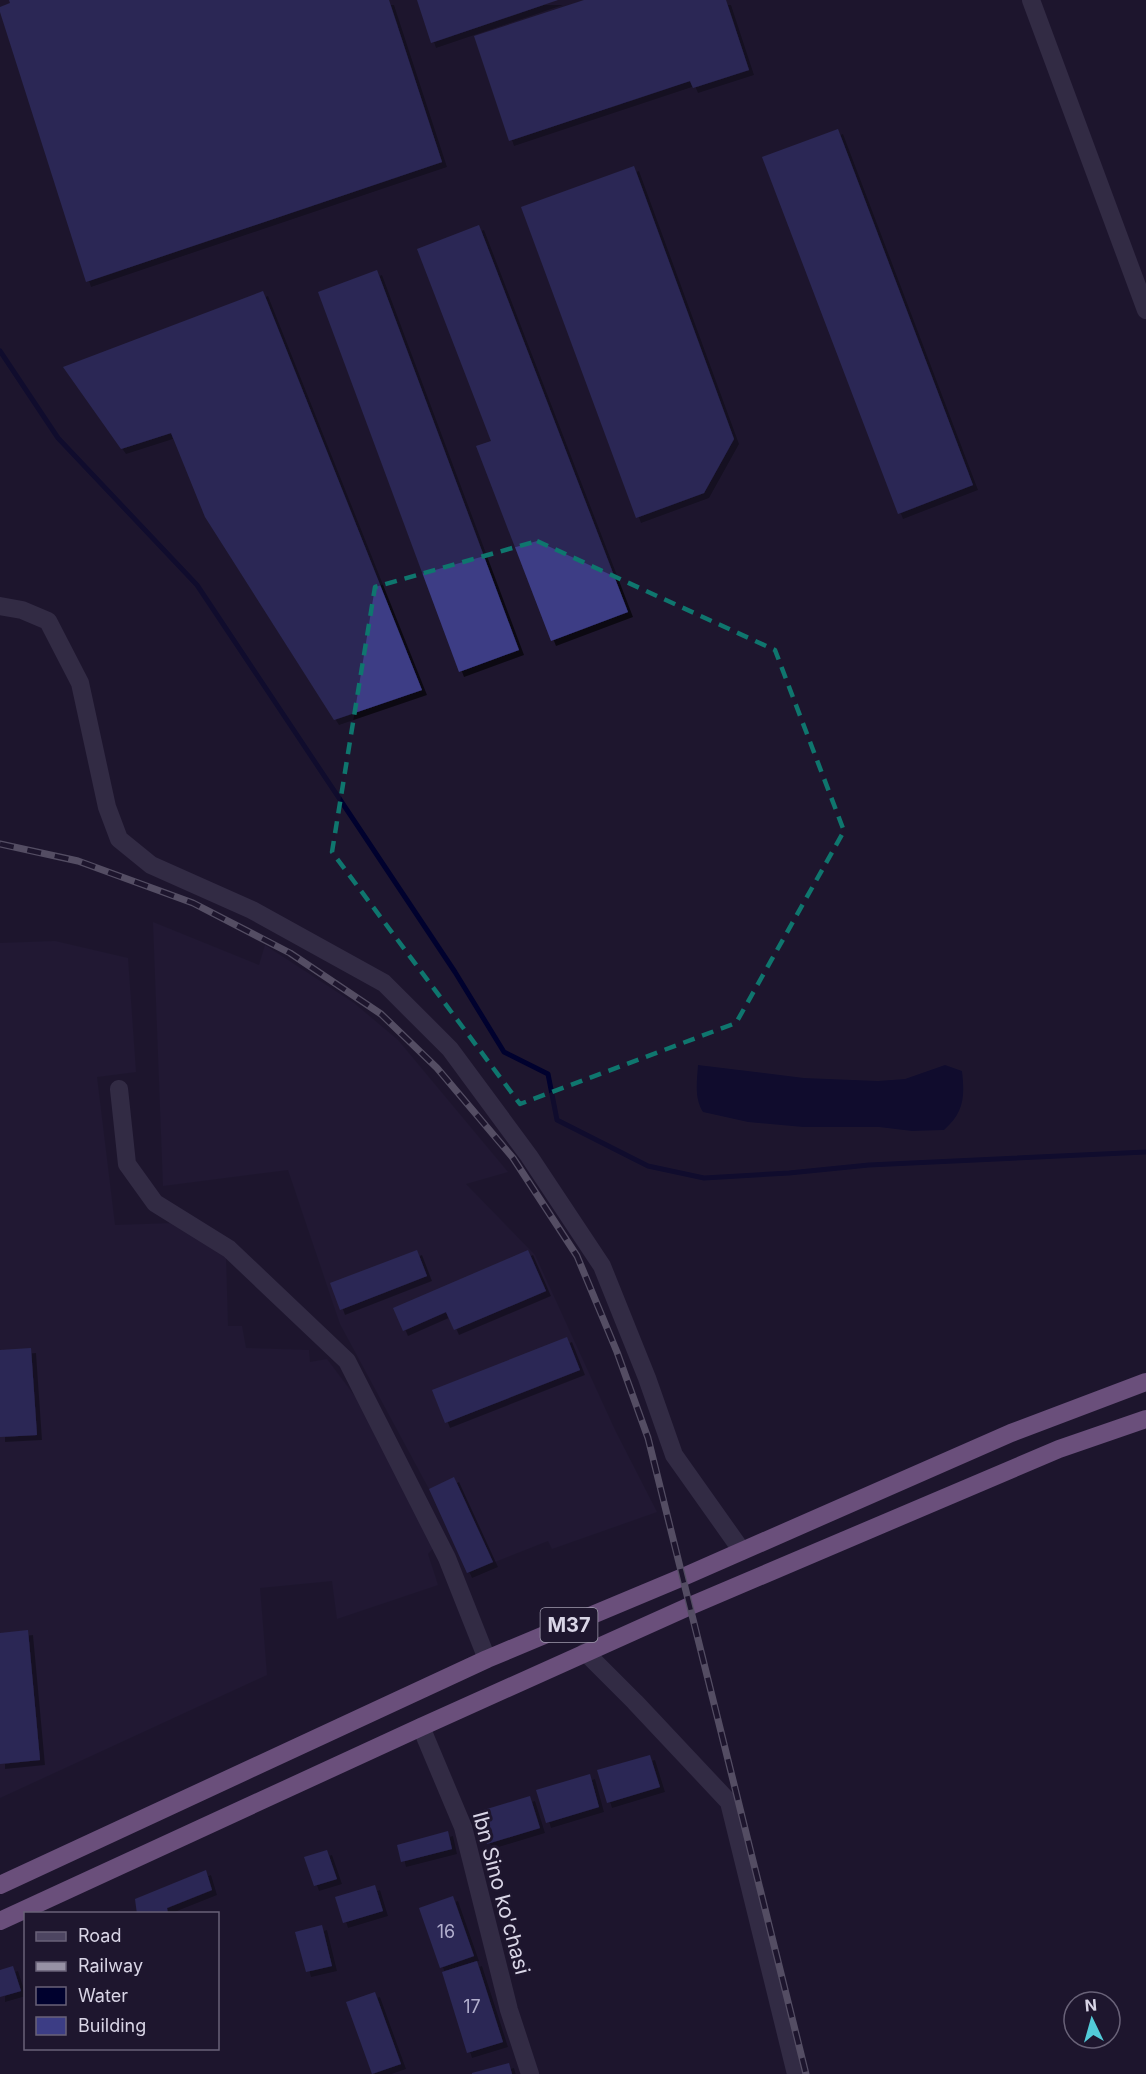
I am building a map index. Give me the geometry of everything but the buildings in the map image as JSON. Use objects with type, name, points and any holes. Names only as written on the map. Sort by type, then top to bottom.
[{"type":"highway","name":"M37","points":[[0,1886],[487,1659],[742,1551],[1011,1433],[1146,1382]]},
{"type":"highway","name":"M37","points":[[0,1921],[421,1726],[690,1606],[1059,1449],[1146,1419]]},
{"type":"highway","points":[[252,1769],[268,1797]]},
{"type":"street","points":[[1031,0],[1146,310]]},
{"type":"street","points":[[0,606],[22,610],[48,621],[80,683],[107,807],[119,839],[151,865],[252,910],[384,983],[450,1049],[529,1156],[602,1266],[647,1378],[674,1455],[742,1551]]},
{"type":"street","points":[[119,1089],[127,1164],[154,1203],[229,1249],[347,1361],[447,1558],[487,1659]]},
{"type":"street","points":[[585,1652],[729,1802],[796,2074]]},
{"type":"street","name":"Ibn Sino ko'chasi","points":[[421,1726],[463,1827],[509,2010],[530,2074]]},
{"type":"highlighted area","points":[[537,541],[775,650],[844,831],[736,1023],[520,1104],[332,852],[375,587]]},
{"type":"shaded area","points":[[153,922],[259,965],[265,945],[354,1003],[398,1040],[508,1172],[466,1184],[535,1255],[615,1430],[657,1512],[552,1549],[548,1541],[467,1573],[429,1489],[340,1324],[288,1170],[163,1186]]},
{"type":"shaded area","points":[[55,941],[128,958],[136,1072],[97,1077],[115,1225],[175,1223],[226,1257],[228,1326],[242,1326],[246,1348],[309,1350],[310,1362],[327,1359],[357,1399],[436,1545],[428,1554],[438,1585],[337,1619],[332,1581],[260,1588],[267,1675],[0,1798],[0,943]]},
{"type":"water","points":[[698,1065],[804,1078],[878,1081],[905,1079],[945,1065],[962,1071],[962,1104],[956,1117],[944,1130],[803,1127],[748,1122],[703,1112],[697,1095]]},
{"type":"waterway","points":[[0,351],[58,438],[197,585],[455,972],[504,1052],[548,1074],[557,1120],[648,1166],[704,1178],[869,1165],[1146,1152]]},
{"type":"railway","points":[[0,844],[78,861],[193,903],[290,953],[381,1014],[437,1068],[513,1158],[577,1256],[617,1352],[648,1438],[806,2074]]}]
